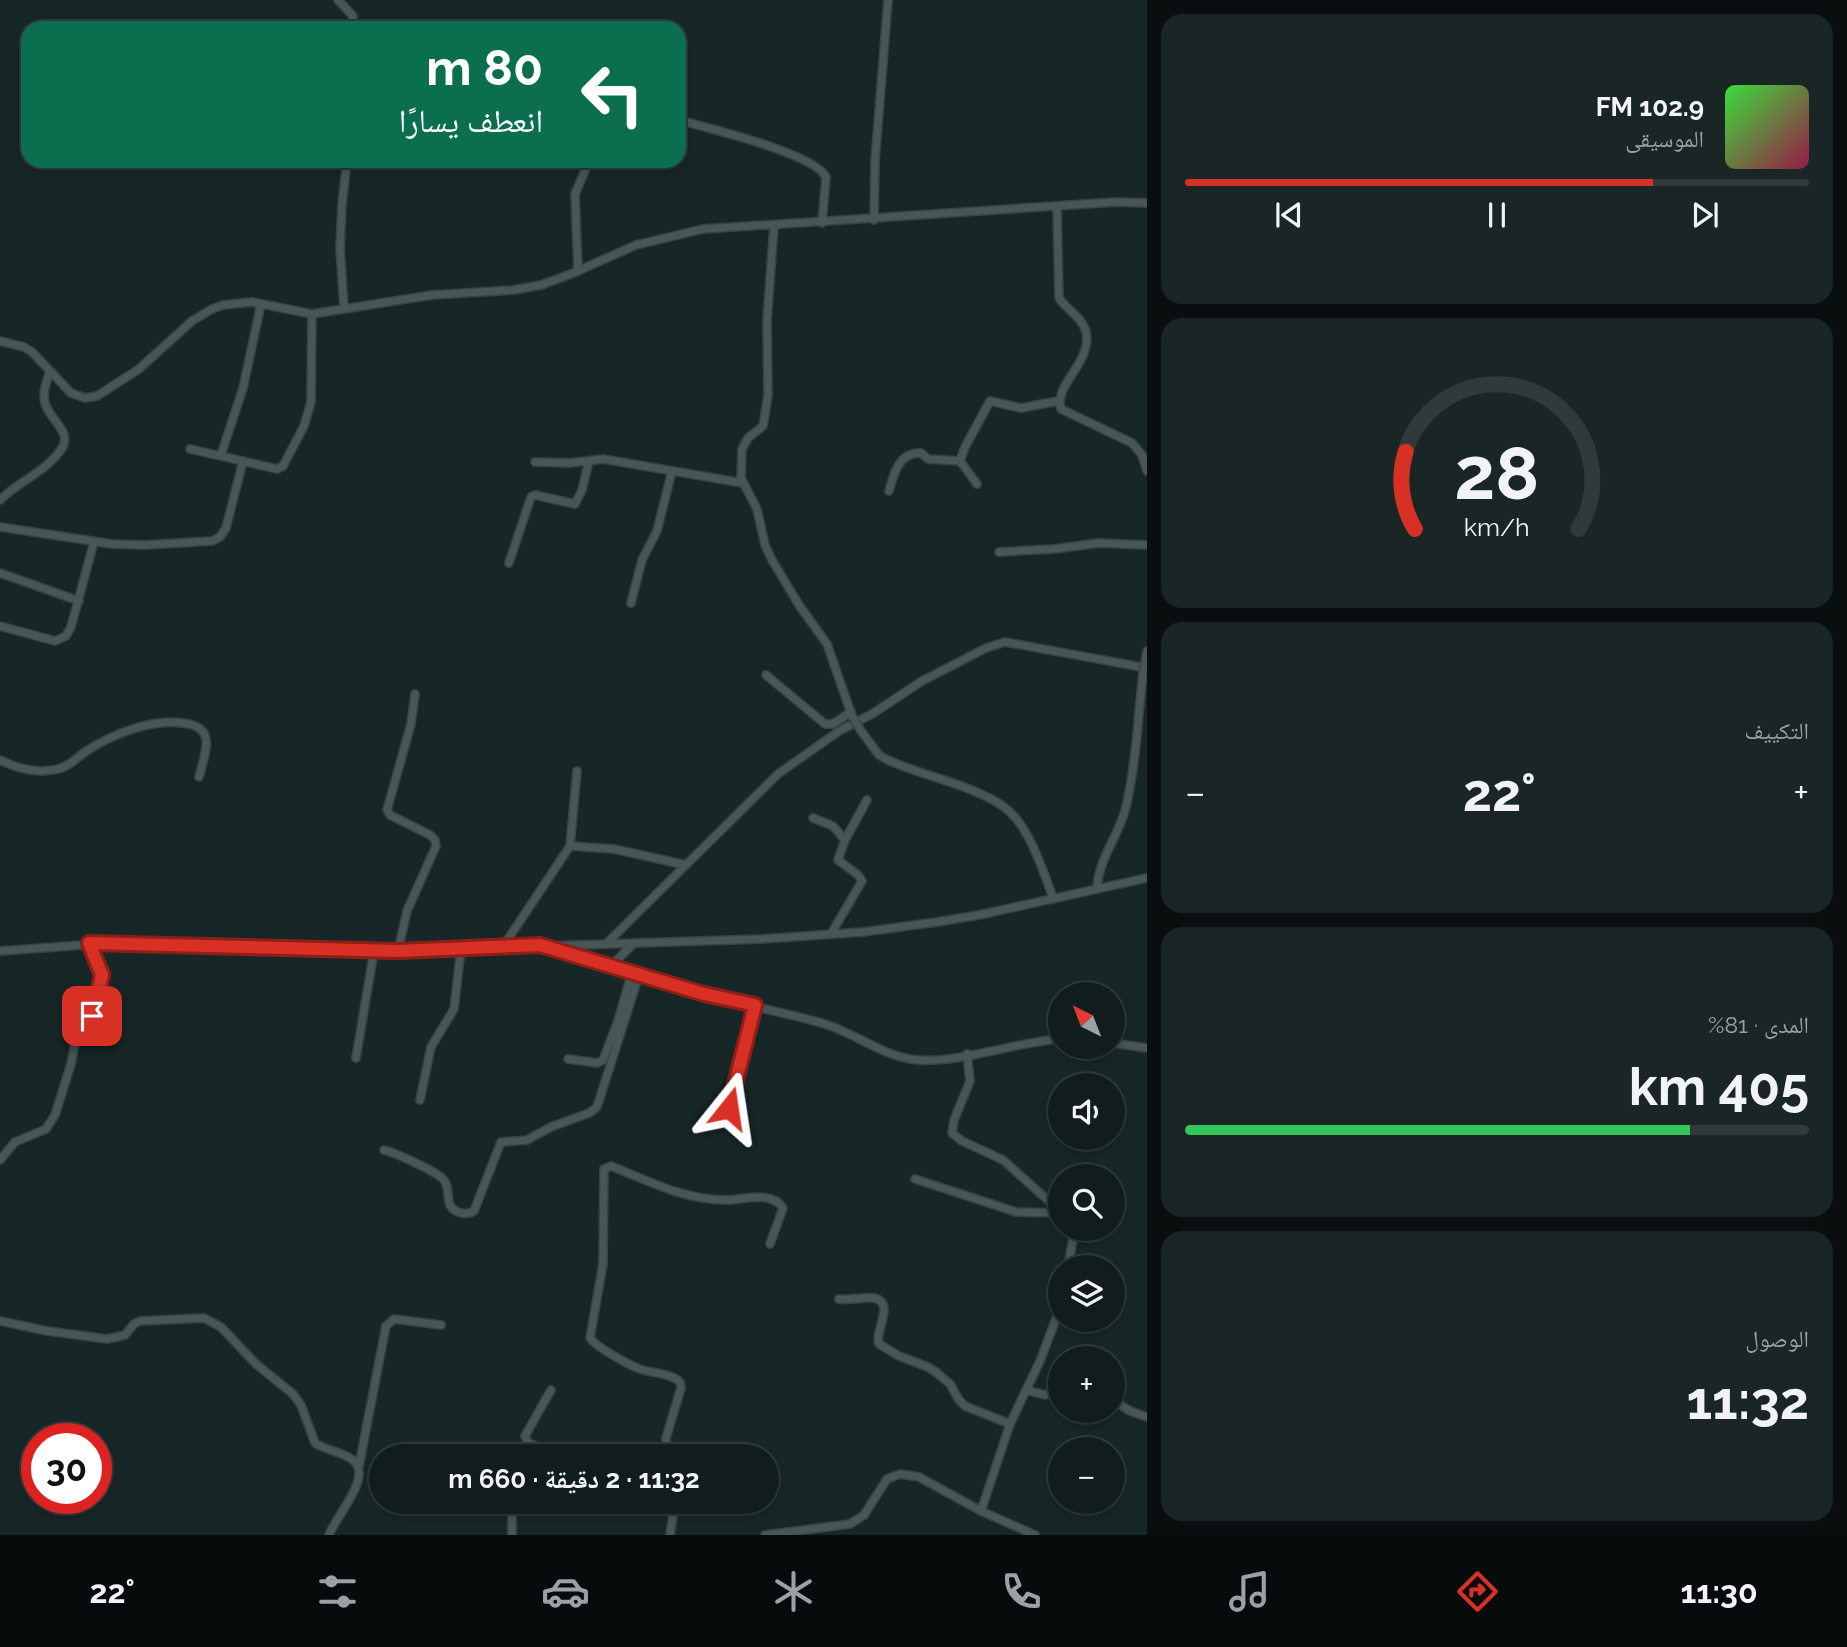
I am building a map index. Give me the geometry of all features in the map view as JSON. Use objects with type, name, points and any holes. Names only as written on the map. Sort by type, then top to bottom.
[{"type":"street","points":[[338,0],[353,16],[353,21]]},
{"type":"street","points":[[874,219],[875,161],[888,0]]},
{"type":"street","points":[[686,122],[772,146],[817,166],[826,177],[822,223]]},
{"type":"street","points":[[344,308],[340,248],[346,168]]},
{"type":"street","points":[[578,271],[575,194],[586,168]]},
{"type":"street","points":[[0,341],[24,347],[77,396],[97,396],[139,369],[205,313],[236,302],[312,314],[432,295],[513,290],[541,285],[636,245],[703,229],[1116,202],[1147,203]]},
{"type":"street","points":[[1057,206],[1059,298],[1082,323],[1086,332],[1083,358],[1058,401],[1061,408],[1069,414],[1132,443],[1142,455],[1147,471]]},
{"type":"street","points":[[774,226],[767,320],[768,395],[763,426],[748,438],[742,449],[740,470],[743,484],[757,509],[765,545],[794,597],[827,644],[852,714],[879,755],[973,792],[1010,811],[1034,851],[1053,898]]},
{"type":"street","points":[[221,455],[243,388],[261,304]]},
{"type":"street","points":[[190,449],[280,469],[304,426],[311,402],[312,314]]},
{"type":"street","points":[[0,500],[46,465],[61,451],[64,444],[65,436],[44,401],[50,371]]},
{"type":"street","points":[[960,461],[990,401],[1021,408],[1058,401]]},
{"type":"street","points":[[889,491],[894,469],[906,456],[921,453],[928,459],[960,461]]},
{"type":"street","points":[[535,462],[603,460],[743,484]]},
{"type":"street","points":[[0,527],[94,542],[145,545],[205,542],[220,537],[226,528],[243,461]]},
{"type":"street","points":[[509,564],[531,497],[535,495],[575,504],[589,461]]},
{"type":"street","points":[[960,461],[976,484]]},
{"type":"street","points":[[631,603],[642,560],[657,531],[671,471]]},
{"type":"street","points":[[0,626],[44,639],[60,640],[66,636],[79,601],[94,542]]},
{"type":"street","points":[[999,552],[1099,543],[1147,545]]},
{"type":"street","points":[[0,573],[79,601]]},
{"type":"street","points":[[606,944],[778,774],[839,731],[872,714],[922,681],[986,648],[1005,642],[1145,668]]},
{"type":"street","points":[[1097,888],[1099,871],[1118,832],[1126,808],[1147,651]]},
{"type":"street","points":[[766,675],[825,724],[833,724],[852,714]]},
{"type":"street","points":[[398,951],[407,911],[436,846],[433,838],[390,815],[387,810],[411,724],[415,694]]},
{"type":"street","points":[[0,761],[24,771],[57,770],[93,747],[146,724],[172,721],[190,723],[205,733],[207,739],[199,777]]},
{"type":"street","points":[[502,948],[570,846],[577,771]]},
{"type":"street","points":[[831,934],[862,881],[838,860],[845,840],[867,800]]},
{"type":"street","points":[[813,818],[833,826],[845,840]]},
{"type":"street","points":[[570,846],[614,849],[686,865]]},
{"type":"street","points":[[0,951],[89,943],[398,951],[633,944],[831,934],[937,922],[1147,878]]},
{"type":"street","points":[[0,1160],[9,1146],[46,1129],[55,1115],[76,1038],[90,1023],[101,983],[101,970],[89,943]]},
{"type":"street","points":[[612,965],[633,944]]},
{"type":"street","points":[[540,945],[704,994],[755,1005],[846,1031],[894,1055],[906,1058],[927,1060],[1048,1040]]},
{"type":"street","points":[[420,1100],[431,1047],[454,1009],[461,949]]},
{"type":"street","points":[[356,1058],[374,951]]},
{"type":"street","points":[[568,1059],[597,1063],[603,1060],[635,973]]},
{"type":"street","points":[[384,1150],[408,1158],[442,1179],[448,1190],[448,1202],[454,1210],[465,1213],[474,1211],[502,1142],[527,1140],[597,1107],[635,973]]},
{"type":"street","points":[[729,1108],[755,1005]]},
{"type":"street","points":[[1125,1045],[1147,1048]]},
{"type":"street","points":[[967,1054],[970,1081],[952,1133],[962,1141],[1003,1160],[1048,1201]]},
{"type":"street","points":[[666,1444],[681,1383],[675,1378],[623,1362],[597,1346],[590,1338],[603,1264],[604,1169],[611,1166],[658,1186],[705,1198],[727,1200],[761,1197],[778,1202],[783,1208],[770,1244]]},
{"type":"street","points":[[915,1179],[1016,1212],[1048,1212]]},
{"type":"street","points":[[839,1299],[879,1300],[885,1312],[878,1336],[879,1344],[898,1356],[937,1373],[950,1384],[965,1406],[1010,1424]]},
{"type":"street","points":[[0,1321],[107,1339],[125,1335],[140,1321],[194,1318],[211,1321],[228,1334],[256,1364],[293,1394],[301,1405],[315,1443],[350,1458],[359,1466]]},
{"type":"street","points":[[328,1535],[357,1486],[361,1474],[359,1466],[386,1326],[394,1319],[441,1325]]},
{"type":"street","points":[[981,1511],[1010,1424],[1041,1361],[1051,1332]]},
{"type":"street","points":[[531,1444],[524,1439],[551,1390]]},
{"type":"street","points":[[1026,1390],[1048,1393]]},
{"type":"street","points":[[1125,1408],[1147,1417]]},
{"type":"street","points":[[765,1535],[850,1524],[864,1515],[887,1479],[900,1474],[919,1477],[981,1511],[1031,1534]]},
{"type":"street","points":[[512,1514],[512,1535]]},
{"type":"street","points":[[670,1535],[673,1514]]},
{"type":"route","points":[[92,1016],[102,975],[89,943],[398,951],[540,945],[704,994],[755,1005],[729,1108]]}]
